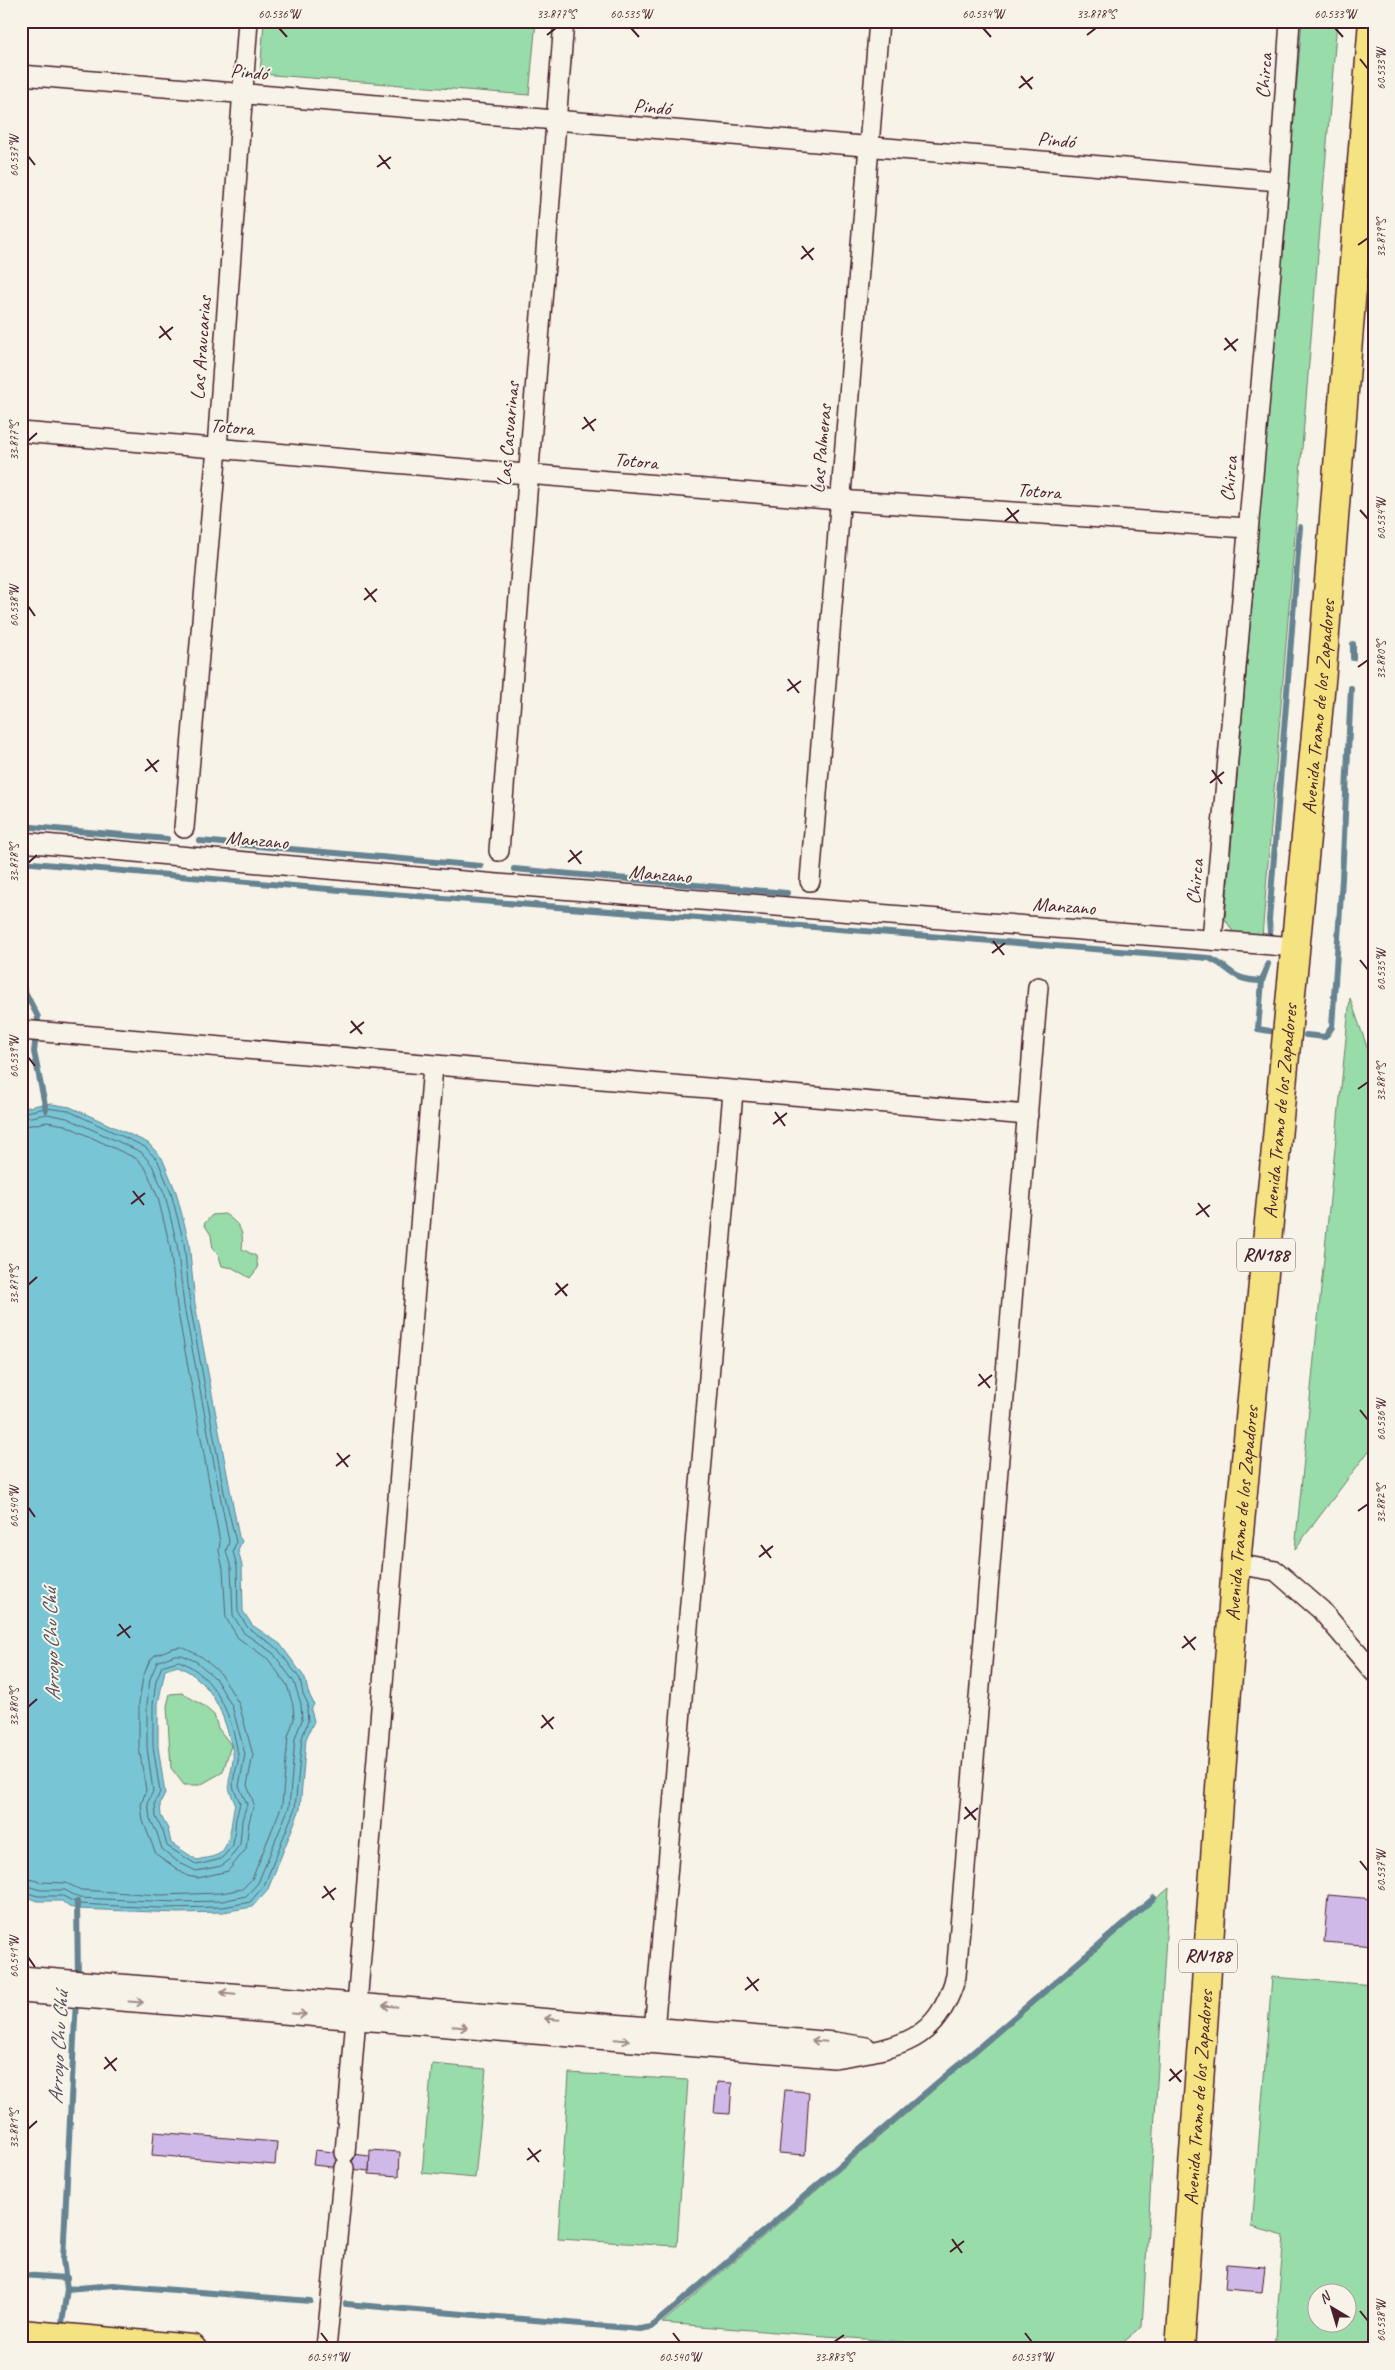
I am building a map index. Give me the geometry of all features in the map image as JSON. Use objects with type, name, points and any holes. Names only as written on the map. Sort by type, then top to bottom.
[{"type":"main road","name":"Avenida Tramo de los Zapadores","points":[[1180,2349],[1236,1564],[1322,671],[1373,21]]},
{"type":"main road","points":[[33,2335],[192,2349]]},
{"type":"street","name":"Las Araucarias","points":[[184,828],[217,448],[248,21]]},
{"type":"street","name":"Las Casuarinas","points":[[499,851],[564,21]]},
{"type":"street","name":"Las Palmeras","points":[[810,881],[878,21]]},
{"type":"street","name":"Chirca","points":[[1212,940],[1279,181],[1290,21]]},
{"type":"street","name":"Pindó","points":[[21,75],[556,122],[869,146],[1279,181]]},
{"type":"street","name":"Totora","points":[[21,432],[839,500],[1247,528]]},
{"type":"street","name":"Manzano","points":[[21,842],[506,884],[1296,946]]},
{"type":"street","points":[[21,1993],[65,1988],[88,1989],[654,2035],[834,2058],[885,2050],[910,2041],[936,2020],[949,2000],[956,1976],[1038,987]]},
{"type":"street","points":[[21,1030],[733,1092],[1028,1115]]},
{"type":"street","points":[[326,2349],[345,2161],[433,1066]]},
{"type":"street","points":[[654,2035],[733,1092]]},
{"type":"street","points":[[1236,1564],[1276,1571],[1321,1610],[1374,1672]]},
{"type":"street","points":[[21,1976],[65,1988]]},
{"type":"green space","points":[[264,21],[536,21],[529,95],[260,74]]},
{"type":"green space","points":[[1302,21],[1337,21],[1262,937],[1235,935],[1225,919]]},
{"type":"green space","points":[[1350,998],[1374,1067],[1374,1444],[1295,1549]]},
{"type":"green space","points":[[225,1214],[240,1228],[242,1249],[256,1256],[258,1268],[250,1278],[233,1268],[222,1266],[218,1253],[213,1250],[211,1235],[204,1224],[212,1215]]},
{"type":"green space","points":[[182,1693],[204,1706],[214,1715],[218,1728],[231,1745],[223,1772],[200,1785],[184,1785],[171,1768],[167,1706],[170,1694]]},
{"type":"green space","points":[[1169,1888],[1142,2327],[1115,2349],[990,2349],[662,2323]]},
{"type":"green space","points":[[1272,1977],[1374,1985],[1374,2349],[1274,2349],[1284,2236],[1252,2227]]},
{"type":"green space","points":[[432,2064],[486,2069],[475,2178],[422,2173]]},
{"type":"green space","points":[[569,2073],[688,2080],[677,2246],[558,2239]]},
{"type":"water","points":[[46,1103],[70,1107],[148,1143],[162,1158],[176,1192],[189,1242],[195,1304],[239,1537],[242,1541],[238,1550],[242,1566],[243,1611],[252,1625],[280,1644],[305,1678],[308,1692],[314,1704],[311,1710],[314,1721],[306,1739],[300,1809],[268,1889],[252,1907],[223,1912],[178,1913],[78,1909],[69,1907],[62,1901],[37,1901],[21,1895],[21,1109]],"holes":[[[178,1666],[189,1672],[213,1696],[227,1728],[233,1754],[229,1785],[235,1803],[226,1846],[217,1855],[197,1860],[171,1843],[168,1829],[161,1816],[160,1804],[165,1794],[158,1746],[158,1704],[165,1670]]]},
{"type":"building","points":[[1328,1895],[1374,1899],[1374,1946],[1324,1942]]},
{"type":"building","points":[[717,2082],[732,2083],[730,2114],[714,2113]]},
{"type":"building","points":[[785,2090],[809,2092],[805,2155],[779,2153]]},
{"type":"building","points":[[154,2132],[277,2142],[275,2165],[152,2155]]},
{"type":"building","points":[[315,2150],[370,2156],[369,2171],[313,2165]]},
{"type":"building","points":[[370,2150],[400,2152],[399,2176],[369,2174]]},
{"type":"building","points":[[1227,2264],[1265,2267],[1262,2292],[1225,2289]]},
{"type":"waterway","points":[[1270,933],[1269,920],[1300,527]]},
{"type":"waterway","points":[[1353,644],[1353,658]]},
{"type":"waterway","points":[[1306,1035],[1325,1037],[1332,1027],[1342,879],[1351,688]]},
{"type":"waterway","points":[[21,826],[167,839]]},
{"type":"waterway","points":[[200,841],[481,866]]},
{"type":"waterway","points":[[21,862],[328,889],[1209,958],[1243,979],[1262,981],[1258,1029],[1270,1031]]},
{"type":"waterway","points":[[514,869],[787,893]]},
{"type":"waterway","points":[[1262,981],[1268,964]]},
{"type":"waterway","name":"Arroyo Chu Chú","points":[[21,984],[38,1017],[34,1052],[46,1110]]},
{"type":"waterway","points":[[346,2304],[640,2329],[651,2327],[1154,1898]]},
{"type":"waterway","name":"Arroyo Chu Chú","points":[[77,1902],[78,1979]]},
{"type":"waterway","name":"Arroyo Chu Chú","points":[[61,2330],[67,2289],[63,2260],[76,1999]]},
{"type":"waterway","points":[[21,2275],[67,2278]]},
{"type":"waterway","points":[[67,2289],[113,2285],[310,2301]]}]
